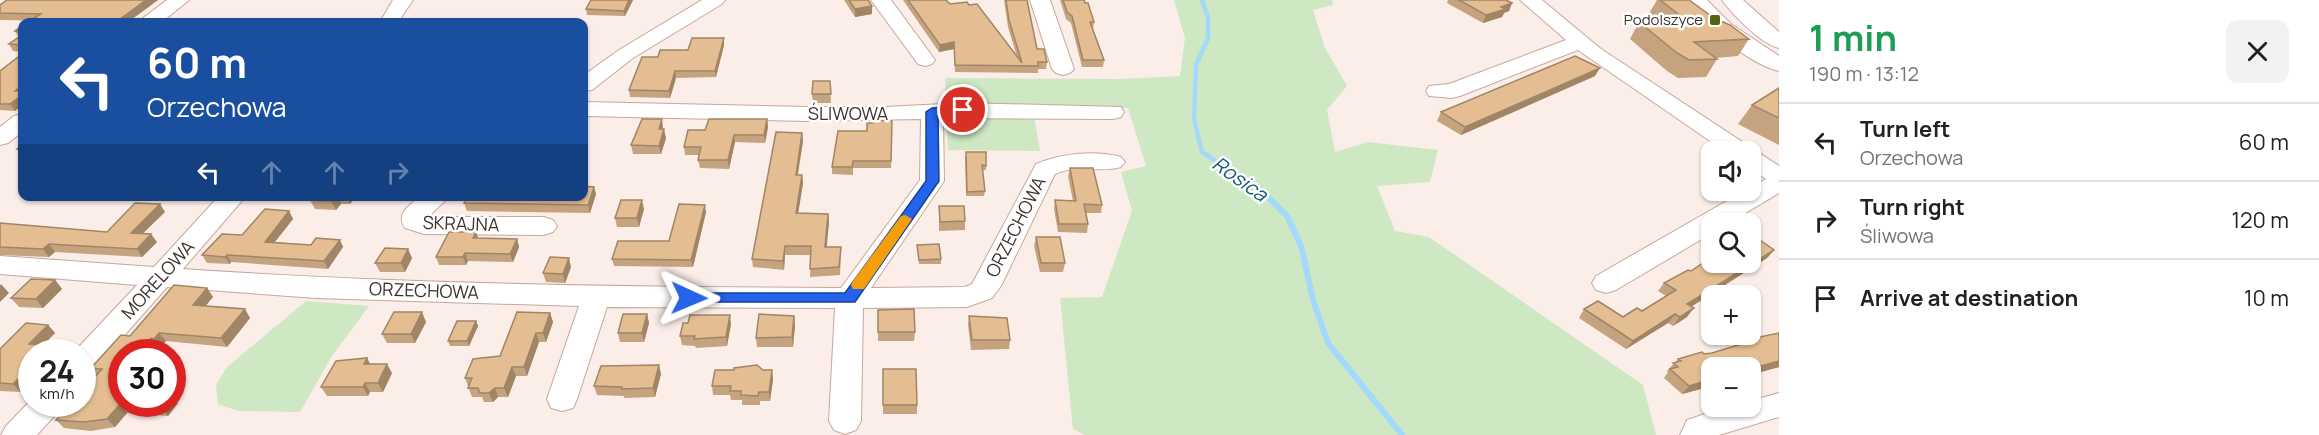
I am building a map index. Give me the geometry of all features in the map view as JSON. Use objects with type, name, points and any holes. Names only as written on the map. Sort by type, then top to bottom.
[{"type":"street","points":[[155,18],[179,0]]},
{"type":"street","points":[[392,18],[403,0]]},
{"type":"street","points":[[588,82],[626,54],[715,0]]},
{"type":"street","points":[[881,0],[925,60]]},
{"type":"street","points":[[1040,0],[1063,69]]},
{"type":"street","points":[[1530,0],[1582,43],[1727,141]]},
{"type":"street","points":[[1697,0],[1734,37],[1779,65]]},
{"type":"street","points":[[1732,0],[1750,19],[1779,42]]},
{"type":"street","points":[[1437,91],[1452,91],[1569,45],[1582,43]]},
{"type":"street","name":"ŚLIWOWA","points":[[588,110],[808,114],[963,110],[1113,112]]},
{"type":"street","points":[[845,421],[849,298],[932,181],[932,112]]},
{"type":"street","name":"ORZECHOWA","points":[[0,265],[316,288],[596,297],[967,297],[982,291],[987,286],[1045,169],[1054,164],[1069,162],[1113,162]]},
{"type":"street","points":[[1761,165],[1779,177]]},
{"type":"street","points":[[1606,283],[1779,182]]},
{"type":"street","name":"MORELOWA","points":[[96,348],[230,201]]},
{"type":"street","name":"SKRAJNA","points":[[432,201],[414,215],[414,222],[424,225],[544,226]]},
{"type":"street","points":[[562,399],[596,297]]},
{"type":"street","points":[[1696,435],[1698,429],[1706,426],[1779,405]]},
{"type":"street","points":[[17,435],[33,417]]},
{"type":"green space","points":[[1174,0],[1332,0],[1333,5],[1313,10],[1325,48],[1347,86],[1327,110],[1335,152],[1368,142],[1438,150],[1430,182],[1377,186],[1395,231],[1429,237],[1643,385],[1656,435],[1084,435],[1073,429],[1060,298],[1102,297],[1132,211],[1121,172],[1146,166],[1128,108],[946,106],[945,78],[1120,79],[1180,76],[1185,38]]},
{"type":"green space","points":[[946,115],[1034,116],[1040,151],[948,150]]},
{"type":"green space","points":[[306,301],[369,306],[332,356],[300,412],[238,411],[218,404],[216,385],[227,367]]},
{"type":"building","points":[[7,0],[146,0],[121,18],[34,18],[41,14],[0,13],[0,5]]},
{"type":"building","points":[[591,0],[629,0],[624,11],[586,9]]},
{"type":"building","points":[[849,0],[868,0],[872,6],[855,9]]},
{"type":"building","points":[[908,0],[946,0],[950,4],[967,2],[969,5],[977,4],[1022,63],[1009,20],[1006,0],[1027,0],[1037,49],[1044,49],[1047,62],[1038,62],[1038,66],[955,65],[954,42],[940,45]]},
{"type":"building","points":[[1063,0],[1084,0],[1088,3],[1094,22],[1090,22],[1104,60],[1083,60],[1072,16],[1067,12]]},
{"type":"building","points":[[1459,0],[1506,0],[1512,3],[1501,7],[1506,9],[1486,15]]},
{"type":"building","points":[[1660,0],[1689,0],[1749,39],[1694,42],[1717,59],[1689,60],[1639,22],[1686,20]]},
{"type":"building","points":[[18,38],[18,45],[9,44]]},
{"type":"building","points":[[692,38],[724,38],[715,71],[675,71],[669,91],[629,90],[642,57],[658,57],[660,50],[688,50]]},
{"type":"building","points":[[1575,56],[1600,68],[1465,127],[1441,112]]},
{"type":"building","points":[[18,57],[18,88],[15,91],[18,91],[18,98],[10,104],[0,104],[0,71]]},
{"type":"building","points":[[813,81],[830,81],[831,94],[812,94]]},
{"type":"building","points":[[1779,88],[1779,118],[1752,105]]},
{"type":"building","points":[[642,119],[662,119],[659,129],[664,129],[659,146],[631,145]]},
{"type":"building","points":[[709,119],[767,119],[764,135],[734,135],[728,160],[698,160],[701,147],[684,147],[688,130],[705,130]]},
{"type":"building","points":[[873,120],[892,121],[891,161],[853,161],[852,167],[832,167],[838,131],[867,131],[867,123],[873,123]]},
{"type":"building","points":[[776,132],[802,133],[796,175],[802,175],[796,213],[828,214],[825,247],[841,247],[839,267],[810,269],[811,246],[785,246],[783,261],[752,259]]},
{"type":"building","points":[[966,152],[986,152],[986,166],[982,165],[985,191],[967,192]]},
{"type":"building","points":[[1070,168],[1093,168],[1102,205],[1084,204],[1088,224],[1059,224],[1055,200],[1076,201]]},
{"type":"building","points":[[588,186],[594,187],[588,205],[464,203],[465,201],[588,201]]},
{"type":"building","points":[[621,200],[642,200],[637,218],[615,218]]},
{"type":"building","points":[[135,203],[160,204],[131,233],[151,234],[137,249],[49,244],[43,249],[0,247],[0,223],[107,232]]},
{"type":"building","points":[[679,204],[705,205],[691,260],[612,259],[618,241],[669,241]]},
{"type":"building","points":[[939,206],[964,206],[965,221],[940,222]]},
{"type":"building","points":[[265,209],[289,211],[265,242],[311,245],[316,238],[340,240],[324,261],[202,255],[222,234],[242,235]]},
{"type":"building","points":[[449,232],[476,232],[473,238],[517,239],[510,254],[465,253],[463,257],[436,257]]},
{"type":"building","points":[[1036,237],[1060,237],[1065,263],[1041,263]]},
{"type":"building","points":[[1761,241],[1774,250],[1761,258]]},
{"type":"building","points":[[939,244],[941,259],[919,260],[917,245]]},
{"type":"building","points":[[385,248],[408,249],[401,263],[375,263]]},
{"type":"building","points":[[550,257],[569,258],[563,274],[543,273]]},
{"type":"building","points":[[1701,264],[1701,273],[1737,273],[1718,285],[1701,285],[1701,295],[1687,304],[1694,308],[1680,317],[1675,314],[1633,341],[1584,309],[1598,301],[1623,317],[1637,308],[1642,311],[1676,290],[1664,283],[1688,270],[1691,271]]},
{"type":"building","points":[[31,279],[55,280],[36,299],[11,298]]},
{"type":"building","points":[[174,285],[207,288],[193,305],[245,309],[221,338],[159,333],[154,339],[117,339],[121,335],[130,336]]},
{"type":"building","points":[[914,309],[915,332],[878,332],[878,310]]},
{"type":"building","points":[[394,312],[422,312],[411,334],[382,334]]},
{"type":"building","points":[[517,312],[550,313],[543,333],[536,333],[524,367],[512,367],[504,388],[495,388],[489,393],[480,393],[478,388],[468,388],[472,378],[465,378],[473,359],[500,356]]},
{"type":"building","points":[[623,314],[647,314],[642,333],[618,333]]},
{"type":"building","points":[[759,314],[794,316],[792,337],[756,338]]},
{"type":"building","points":[[690,315],[730,315],[726,337],[694,339],[695,336],[680,336],[683,323],[688,323]]},
{"type":"building","points":[[969,316],[1007,318],[1010,340],[972,340]]},
{"type":"building","points":[[457,321],[476,321],[467,341],[448,341]]},
{"type":"building","points":[[26,323],[48,325],[34,339],[18,339],[18,379],[13,384],[0,383],[0,349]]},
{"type":"building","points":[[1779,333],[1779,361],[1761,366],[1761,357],[1701,357],[1701,382],[1689,386],[1670,369],[1678,367],[1673,363],[1681,361],[1678,359],[1702,352],[1712,353],[1738,345],[1761,345],[1761,337]]},
{"type":"building","points":[[108,349],[109,417],[84,422],[56,420],[59,417],[96,417],[96,376],[102,369],[96,368],[96,362]]},
{"type":"building","points":[[367,358],[364,364],[387,364],[378,383],[365,383],[363,387],[321,387],[336,361]]},
{"type":"building","points":[[659,365],[653,388],[622,389],[622,387],[594,386],[601,366]]},
{"type":"building","points":[[757,365],[763,370],[772,370],[769,392],[759,392],[758,396],[741,395],[741,391],[730,391],[731,386],[712,386],[715,370],[734,370],[734,368]]},
{"type":"building","points":[[883,369],[916,369],[917,405],[883,405]]},
{"type":"waterway","name":"Rosica","points":[[1202,0],[1208,17],[1208,38],[1196,65],[1194,119],[1202,152],[1261,190]]},
{"type":"waterway","name":"Rosica","points":[[1261,190],[1287,216],[1301,246],[1313,300],[1328,343],[1402,435]]},
{"type":"slow traffic","points":[[859,285],[905,219]]},
{"type":"place","name":"Podolszyce","points":[[1715,20]]},
{"type":"route","points":[[689,298],[849,298],[932,181],[932,112],[963,110]]}]
